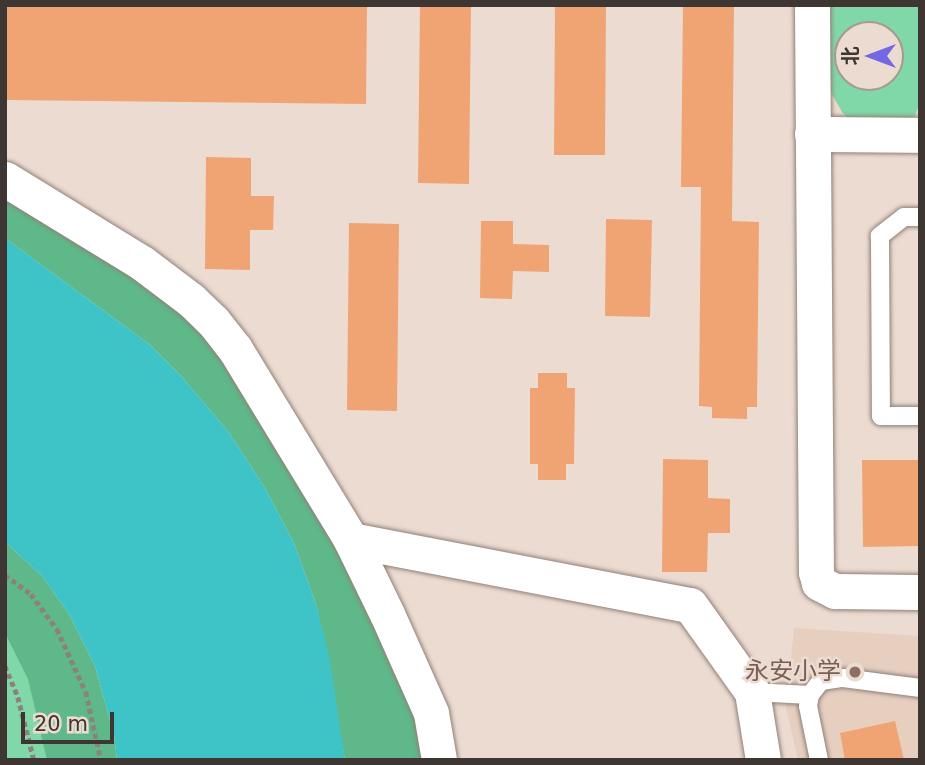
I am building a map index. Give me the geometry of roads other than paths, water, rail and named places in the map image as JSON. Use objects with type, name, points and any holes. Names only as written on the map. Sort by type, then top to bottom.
[{"type":"street","points":[[812,5],[816,572],[819,583],[835,591],[920,592]]},
{"type":"street","points":[[812,134],[920,135]]},
{"type":"street","points":[[5,179],[142,263],[213,321],[235,349],[351,540],[423,689],[431,713],[439,760]]},
{"type":"street","points":[[351,540],[685,603],[700,616],[726,659],[752,692],[763,760]]},
{"type":"lane","points":[[920,217],[904,217],[880,236],[881,416],[920,416]]},
{"type":"lane","points":[[819,760],[810,723],[810,695],[815,686],[830,679],[920,688]]},
{"type":"lane","points":[[752,692],[810,695]]},
{"type":"water","points":[[5,238],[149,344],[183,378],[230,434],[265,488],[294,543],[317,607],[330,661],[345,760],[117,760],[114,735],[95,666],[69,614],[42,576],[5,542]]},
{"type":"place","name":"永安小学","points":[[855,672]]}]
